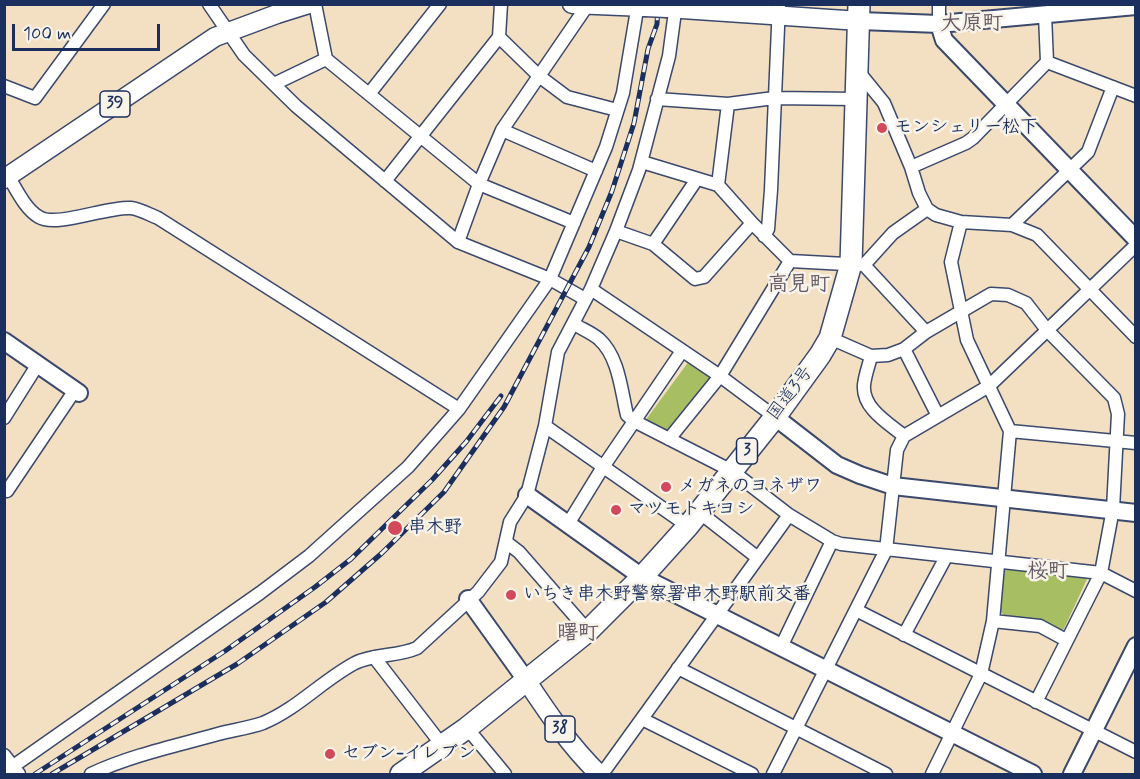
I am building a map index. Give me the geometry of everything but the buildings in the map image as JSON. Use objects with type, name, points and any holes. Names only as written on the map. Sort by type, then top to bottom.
[{"type":"highway","name":"国道3号","points":[[401,774],[467,728],[588,631],[642,577],[732,471],[820,355],[830,338],[858,264],[856,99],[860,13]]},
{"type":"main road","name":"39","points":[[6,178],[215,37],[309,4]]},
{"type":"main road","points":[[579,5],[860,13]]},
{"type":"main road","name":"38","points":[[526,680],[562,733],[583,759],[600,774]]},
{"type":"street","points":[[4,86],[35,98],[104,4]]},
{"type":"street","points":[[209,4],[244,55],[296,106],[458,242],[588,294],[720,375],[837,465],[893,486],[1136,513]]},
{"type":"street","points":[[315,4],[326,59],[479,184],[574,223]]},
{"type":"street","points":[[369,94],[440,4]]},
{"type":"street","points":[[385,181],[499,36],[501,4]]},
{"type":"street","points":[[939,4],[939,24],[944,40],[1136,239]]},
{"type":"street","points":[[458,242],[502,130],[539,76],[579,5]]},
{"type":"street","points":[[4,755],[12,770],[309,556],[408,467],[459,409],[550,279],[596,171],[617,110],[640,6]]},
{"type":"street","points":[[860,13],[939,24],[1045,15],[1084,7],[1136,6]]},
{"type":"street","points":[[91,774],[116,763],[263,722],[308,696],[359,661],[406,653],[417,648],[478,592],[491,577],[501,562],[510,522],[527,495],[545,426],[558,352],[574,324],[616,231],[642,162],[669,56],[673,7]]},
{"type":"street","points":[[764,236],[768,229],[779,10]]},
{"type":"street","points":[[911,167],[966,143],[1047,63],[1045,15]]},
{"type":"street","points":[[499,36],[539,76],[567,97],[617,110]]},
{"type":"street","points":[[274,84],[326,59]]},
{"type":"street","points":[[1047,63],[1136,96]]},
{"type":"street","points":[[857,70],[884,103],[927,208],[936,215],[960,222],[1012,225],[1037,235],[1136,337]]},
{"type":"street","points":[[1012,225],[1088,152],[1113,87]]},
{"type":"street","points":[[657,99],[729,104],[774,98],[856,99]]},
{"type":"street","points":[[718,185],[729,104]]},
{"type":"street","points":[[502,130],[596,171]]},
{"type":"street","points":[[642,162],[718,185],[790,261],[858,264],[926,332]]},
{"type":"street","points":[[6,178],[30,210],[41,219],[53,221],[105,210],[133,208],[158,218],[459,409]]},
{"type":"street","points":[[653,244],[697,179]]},
{"type":"street","points":[[858,264],[893,232],[927,208]]},
{"type":"street","points":[[932,774],[981,674],[993,621],[1010,431],[968,340],[961,312],[951,262],[960,222]]},
{"type":"street","points":[[616,231],[653,244],[695,279],[704,277],[752,223]]},
{"type":"street","points":[[773,774],[886,550],[897,450],[904,436],[989,386],[1136,245]]},
{"type":"street","points":[[669,439],[720,375],[790,261]]},
{"type":"street","points":[[830,338],[871,356],[888,355],[904,349],[926,332],[991,294],[1008,295],[1026,303],[1047,330],[1114,398],[1118,414],[1113,509],[1101,573],[1036,702]]},
{"type":"street","points":[[574,324],[598,338],[609,350],[627,415],[634,421],[732,471],[789,515],[832,541],[886,550],[1101,573],[1136,591]]},
{"type":"street","points":[[4,341],[77,392],[7,490]]},
{"type":"street","points":[[904,349],[938,416]]},
{"type":"street","points":[[568,524],[603,467],[682,351]]},
{"type":"street","points":[[871,356],[863,386],[868,405],[904,436]]},
{"type":"street","points":[[4,418],[38,364]]},
{"type":"street","points":[[545,426],[603,467],[758,558]]},
{"type":"street","points":[[1010,431],[1136,443]]},
{"type":"street","points":[[527,495],[642,577],[1033,774]]},
{"type":"street","points":[[600,774],[789,515]]},
{"type":"street","points":[[781,647],[832,541]]},
{"type":"street","points":[[506,542],[519,552],[588,631]]},
{"type":"street","points":[[904,635],[946,557]]},
{"type":"street","points":[[468,599],[526,680]]},
{"type":"street","points":[[856,610],[1136,752]]},
{"type":"street","points":[[993,621],[1040,626],[1066,640]]},
{"type":"street","points":[[1072,774],[1136,646]]},
{"type":"street","points":[[374,657],[441,745]]},
{"type":"street","points":[[678,668],[886,774]]},
{"type":"street","points":[[642,719],[752,774]]},
{"type":"street","points":[[467,728],[505,774]]},
{"type":"street","points":[[108,774],[116,763]]},
{"type":"green space","points":[[692,357],[715,371],[713,387],[675,434],[645,421]]},
{"type":"green space","points":[[1005,566],[1088,577],[1061,635],[1007,617],[995,608],[1001,569]]},
{"type":"railway","points":[[52,774],[237,664],[326,602],[382,553],[444,492],[504,407],[589,247],[612,191],[634,123],[648,49],[657,24],[658,4]]},
{"type":"railway","points":[[35,774],[225,651],[351,559],[432,480],[466,442],[501,396]]},
{"type":"place","name":"モンシェリー松下","points":[[882,128]]},
{"type":"place","name":"メガネのヨネザワ","points":[[666,487]]},
{"type":"place","name":"マツモトキヨシ","points":[[616,510]]},
{"type":"place","name":"串木野","points":[[395,528]]},
{"type":"place","name":"いちき串木野警察署串木野駅前交番","points":[[511,595]]},
{"type":"place","name":"セブン-イレブン","points":[[330,754]]},
{"type":"district","name":"大原町","points":[[972,25]]},
{"type":"district","name":"高見町","points":[[799,286]]},
{"type":"district","name":"桜町","points":[[1048,573]]},
{"type":"district","name":"曙町","points":[[578,635]]}]
